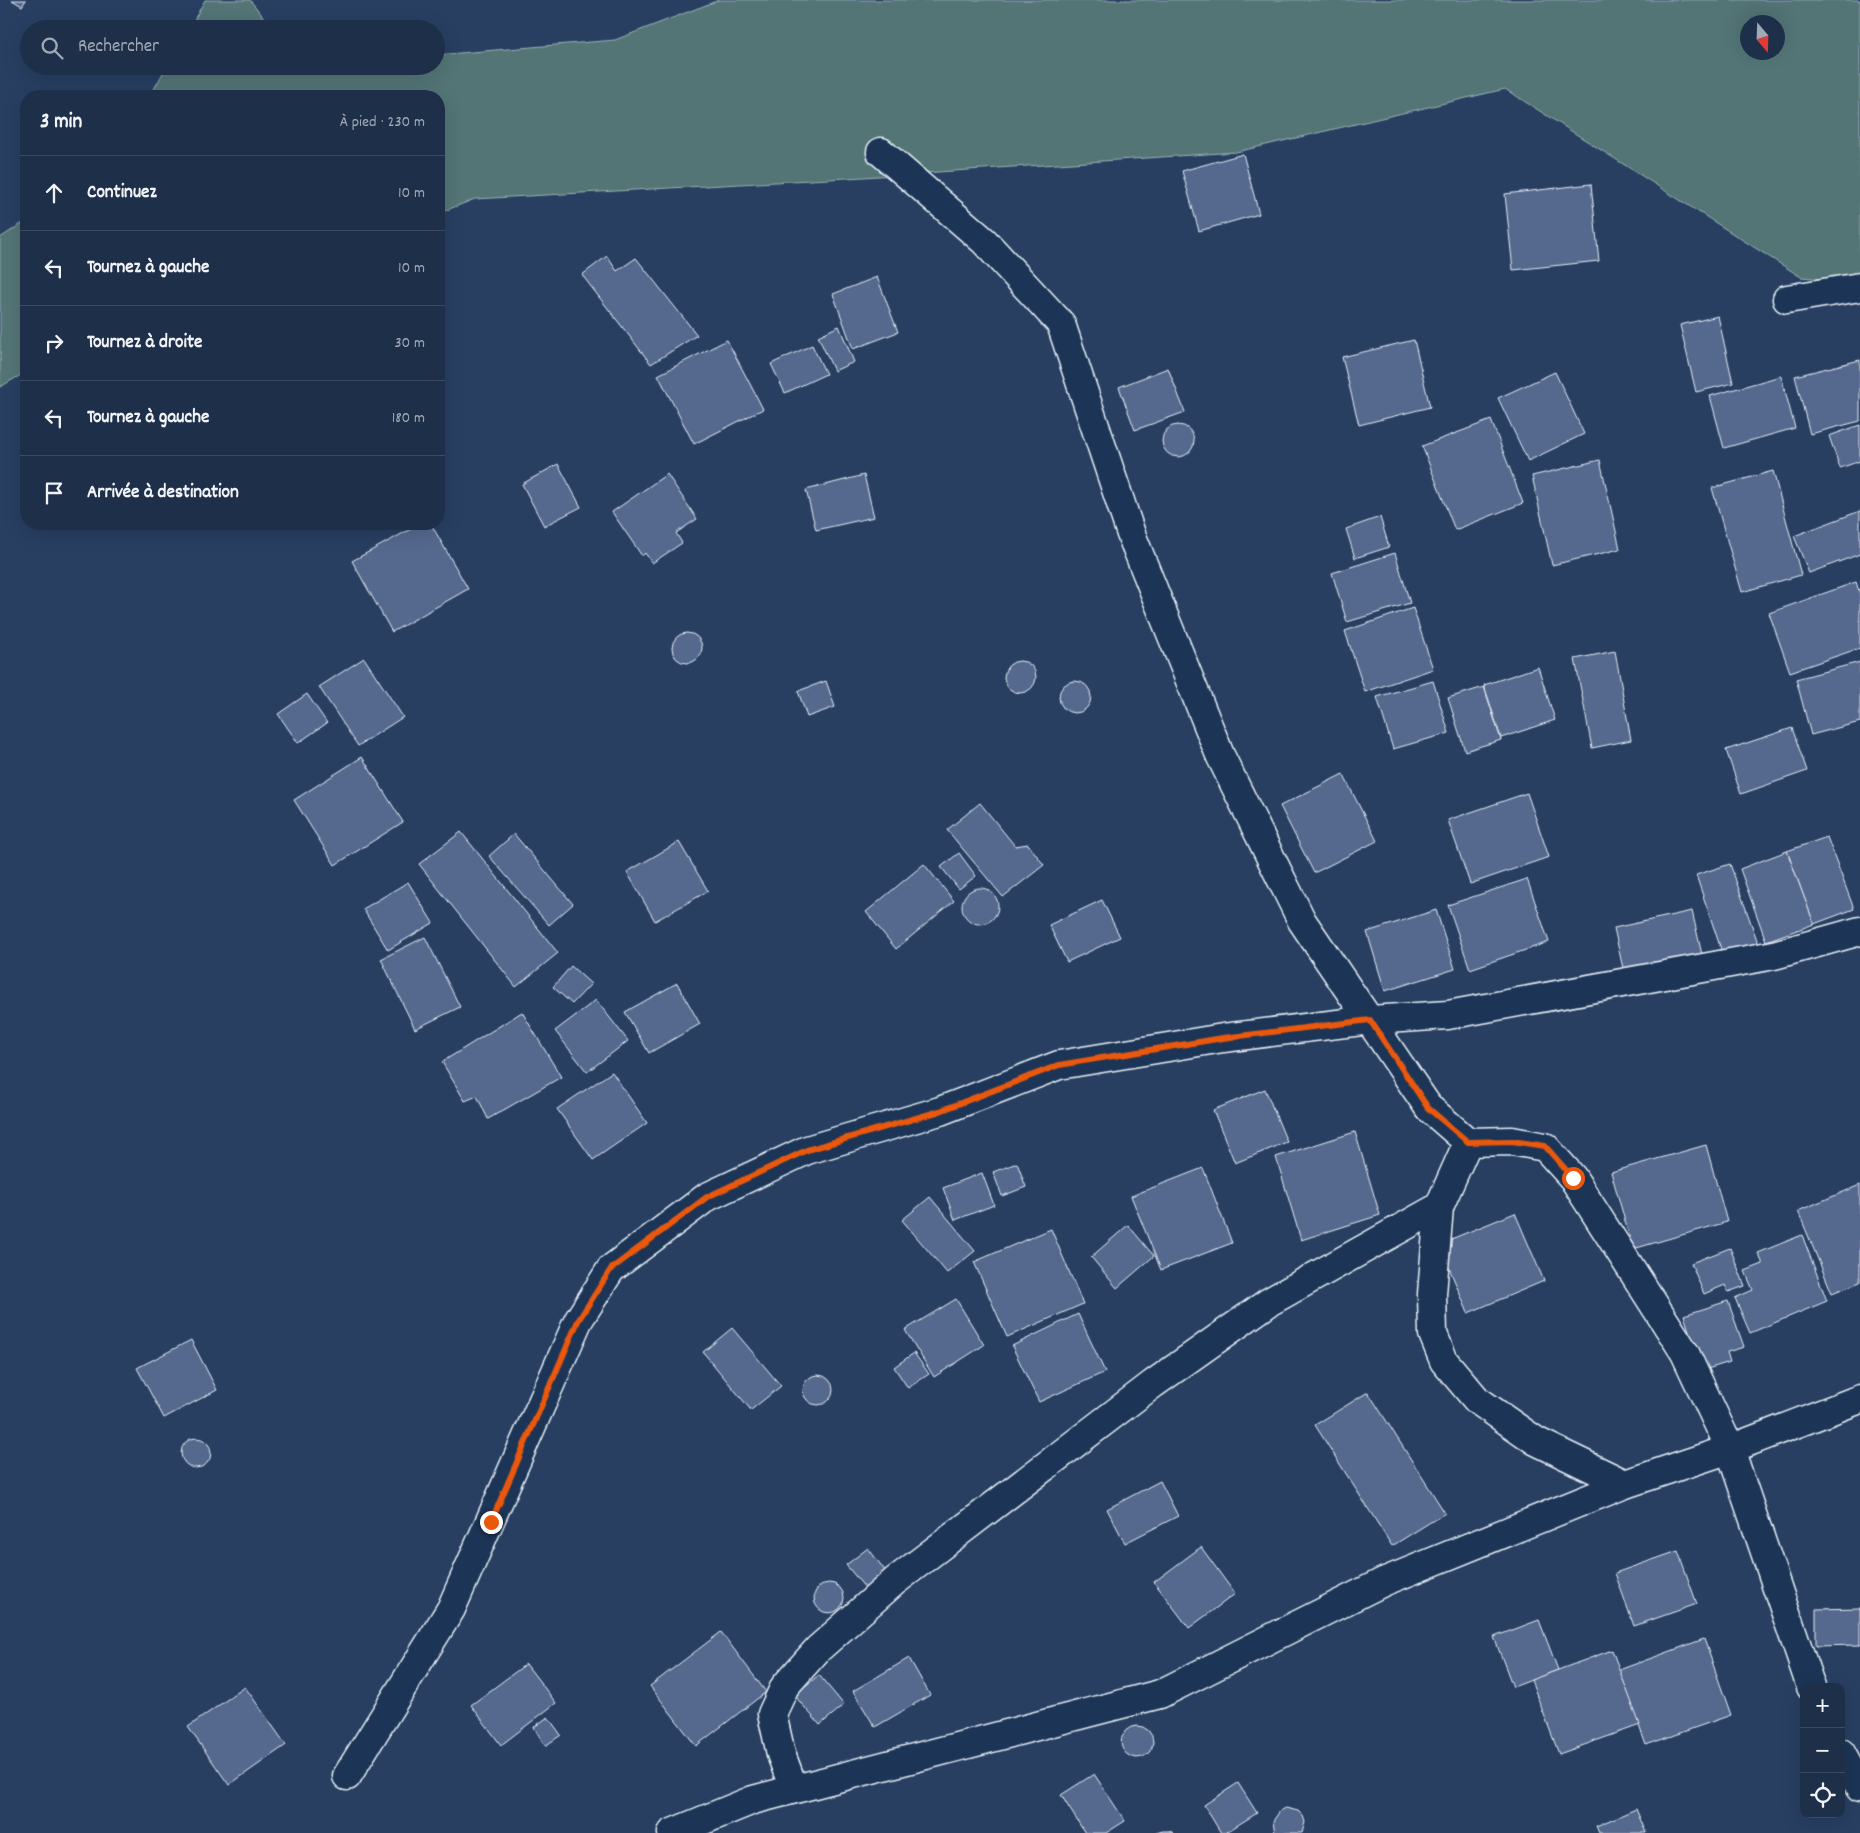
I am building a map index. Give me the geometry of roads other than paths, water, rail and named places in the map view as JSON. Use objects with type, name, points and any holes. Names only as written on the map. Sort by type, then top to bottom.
[{"type":"street","points":[[881,152],[984,241],[1061,324],[1131,534],[1220,755],[1302,921],[1428,1108],[1468,1142],[1512,1141],[1545,1146],[1573,1178],[1685,1353],[1730,1449],[1810,1683]]},
{"type":"street","points":[[1787,299],[1860,287]]},
{"type":"street","points":[[347,1776],[451,1609],[578,1321],[611,1269],[707,1197],[807,1150],[940,1111],[1059,1065],[1223,1038],[1370,1020],[1448,1015],[1774,955],[1860,931]]},
{"type":"street","points":[[1468,1142],[1440,1207],[1432,1294],[1433,1334],[1444,1361],[1477,1400],[1536,1441],[1625,1484]]},
{"type":"street","points":[[794,1790],[781,1754],[772,1714],[785,1686],[818,1649],[895,1581],[1153,1384],[1269,1302],[1440,1207]]},
{"type":"street","points":[[672,1833],[753,1800],[1160,1694],[1383,1582],[1625,1484],[1730,1449],[1860,1399]]},
{"type":"street","points":[[1845,1761],[1860,1788]]}]
